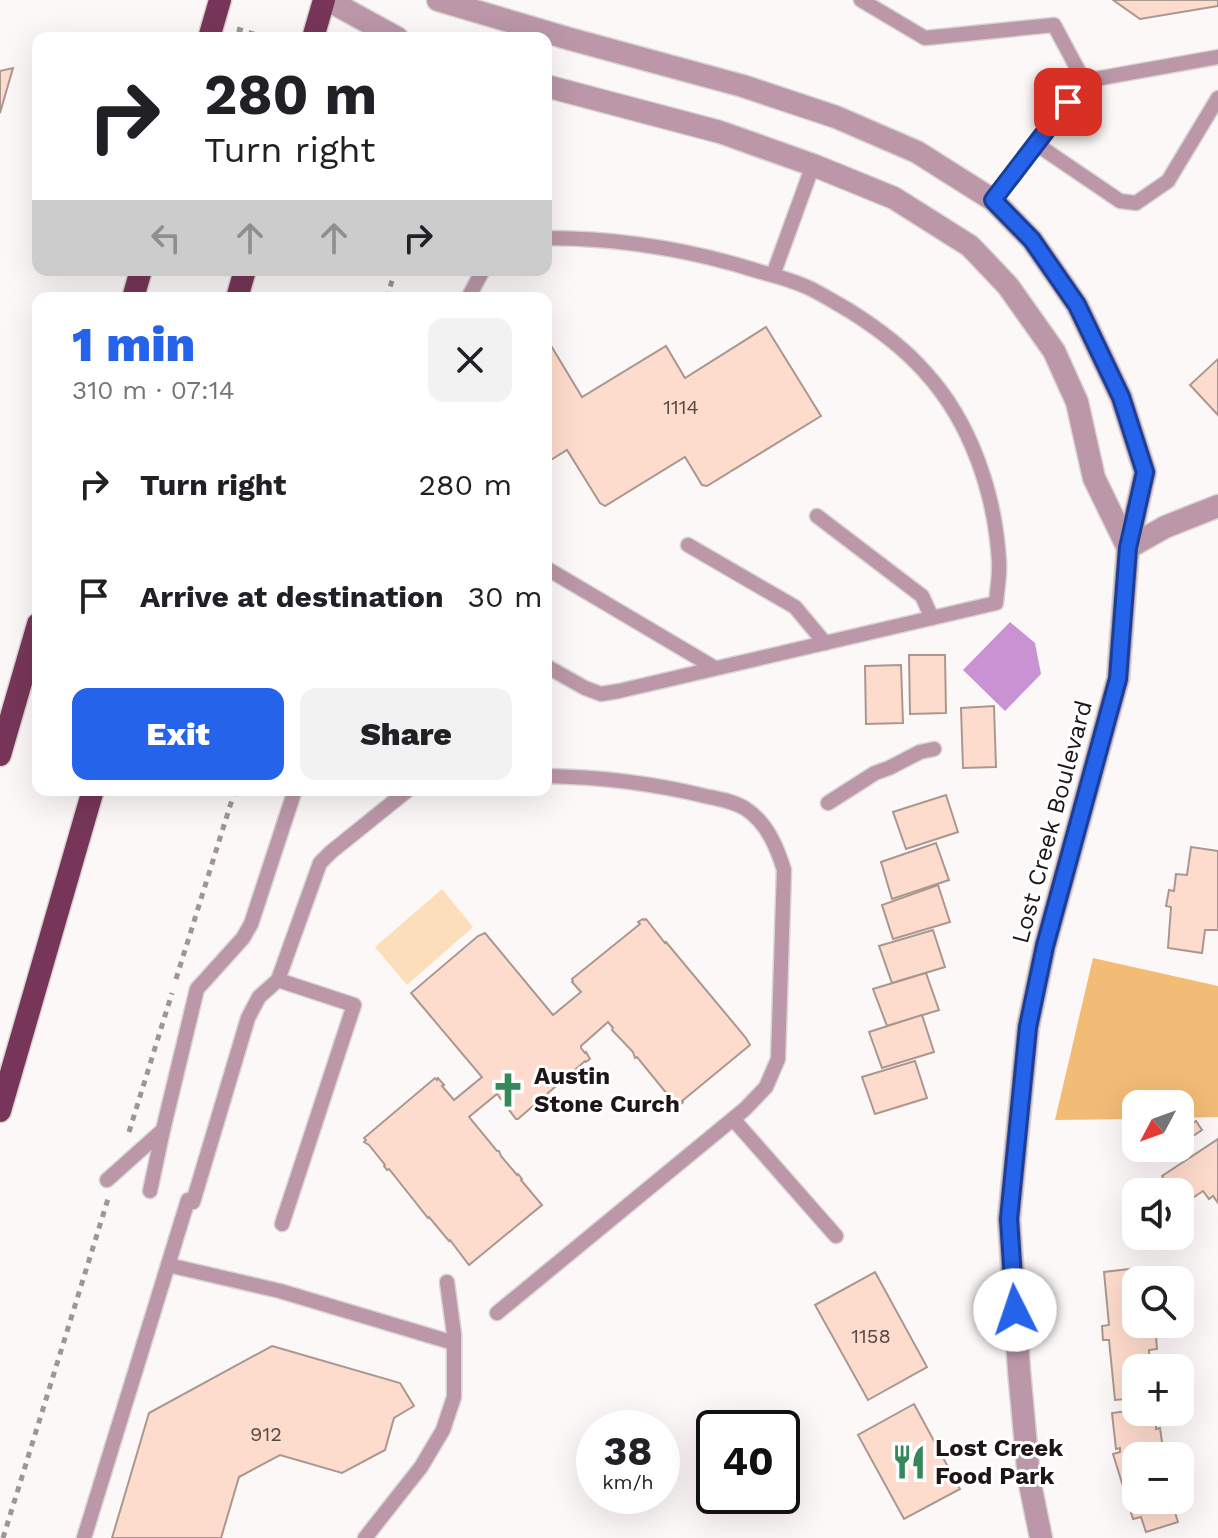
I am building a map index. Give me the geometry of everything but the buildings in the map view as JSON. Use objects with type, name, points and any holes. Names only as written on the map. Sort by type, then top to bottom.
[{"type":"highway","points":[[211,32],[220,0]]},
{"type":"highway","points":[[315,32],[326,0]]},
{"type":"highway","points":[[0,755],[32,645]]},
{"type":"highway","points":[[0,1111],[91,796]]},
{"type":"street","points":[[326,0],[386,32]]},
{"type":"street","name":"Lost Creek Boulevard","points":[[438,0],[546,32]]},
{"type":"street","name":"Lost Creek Boulevard","points":[[552,34],[743,86],[836,117],[917,152],[993,200],[1032,240],[1077,305],[1121,397],[1145,472],[1128,548],[1118,679],[1045,946],[1028,1027],[1009,1219],[1029,1479],[1041,1538]]},
{"type":"street","points":[[552,88],[720,132],[894,198],[970,246],[1008,286],[1054,351],[1077,402],[1094,478],[1128,548],[1165,527],[1218,506]]},
{"type":"lane","points":[[861,0],[925,38],[1054,25],[1084,81]]},
{"type":"lane","points":[[993,200],[1084,81],[1218,57]]},
{"type":"lane","points":[[1036,144],[1120,201],[1136,203],[1168,181],[1218,98]]},
{"type":"lane","points":[[773,275],[813,165]]},
{"type":"lane","points":[[552,238],[645,245],[706,256],[808,288],[871,325],[926,372],[966,432],[989,494],[999,563],[996,603],[601,694],[552,669]]},
{"type":"lane","points":[[817,516],[922,596],[932,618]]},
{"type":"lane","points":[[688,545],[795,607],[825,643]]},
{"type":"lane","points":[[552,572],[715,668]]},
{"type":"lane","points":[[828,803],[875,773],[920,752],[934,749]]},
{"type":"lane","points":[[497,1313],[745,1109],[766,1087],[778,1059],[784,870],[777,847],[766,828],[746,809],[729,802],[663,786],[552,776]]},
{"type":"lane","points":[[150,1191],[197,989],[243,938],[251,924],[293,796]]},
{"type":"lane","points":[[84,1538],[248,1018],[259,997],[278,980],[320,863],[401,796]]},
{"type":"lane","points":[[278,980],[354,1005],[282,1224]]},
{"type":"lane","points":[[733,1119],[836,1236]]},
{"type":"lane","points":[[107,1180],[163,1130]]},
{"type":"lane","points":[[168,1265],[280,1291],[454,1343]]},
{"type":"lane","points":[[365,1538],[421,1467],[443,1430],[454,1397],[454,1343],[447,1282]]},
{"type":"path","points":[[237,29],[247,32]]},
{"type":"shaded area","points":[[1010,622],[1035,643],[1041,674],[1005,711],[963,670]]},
{"type":"shaded area","points":[[442,889],[473,927],[407,985],[375,947]]},
{"type":"shaded area","points":[[1093,958],[1218,986],[1218,1117],[1194,1118],[1194,1090],[1122,1090],[1122,1119],[1055,1120]]},
{"type":"place","name":"Austin Stone Curch","points":[[508,1090]]},
{"type":"place","name":"Lost Creek Food Park","points":[[909,1462]]},
{"type":"route","points":[[1015,1310],[1009,1219],[1028,1027],[1045,946],[1118,679],[1128,548],[1145,472],[1121,397],[1077,305],[1032,240],[993,200],[1068,102]]}]
